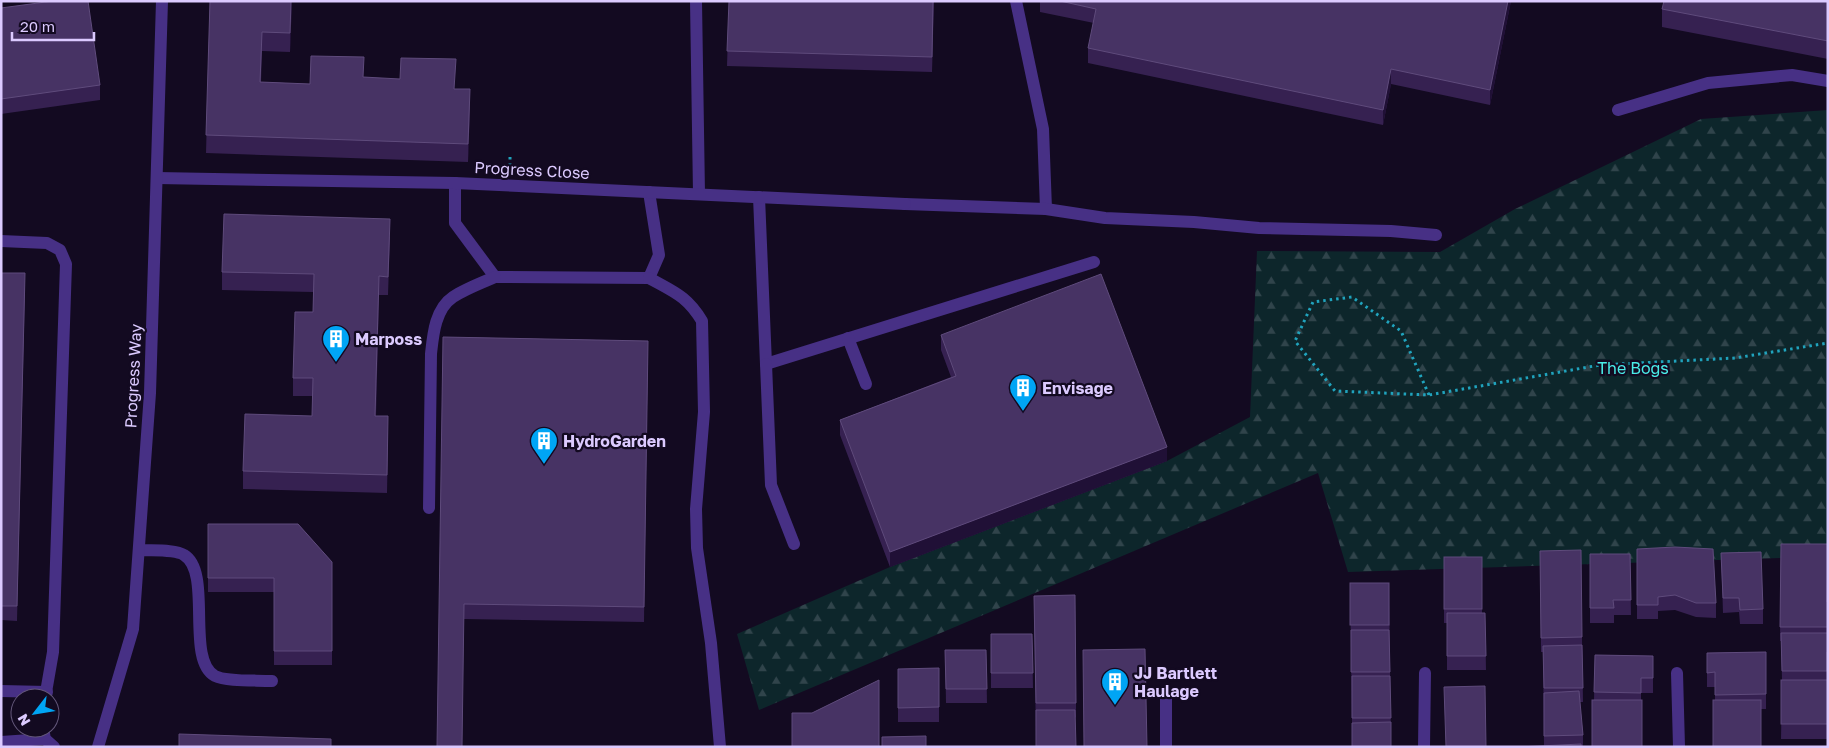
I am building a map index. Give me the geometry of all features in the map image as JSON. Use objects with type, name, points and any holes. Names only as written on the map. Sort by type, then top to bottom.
[{"type":"street","name":"Progress Way","points":[[98,747],[133,629],[150,392],[162,1]]},
{"type":"street","points":[[696,1],[699,194]]},
{"type":"street","points":[[1016,1],[1043,129],[1046,210]]},
{"type":"street","points":[[1618,110],[1708,83],[1792,75],[1828,81]]},
{"type":"street","name":"Progress Close","points":[[157,178],[455,183],[1046,210],[1105,218],[1194,222],[1259,228],[1436,234]]},
{"type":"street","points":[[455,183],[455,223],[495,277]]},
{"type":"street","points":[[649,192],[659,255],[649,278]]},
{"type":"street","points":[[759,197],[771,485],[794,544]]},
{"type":"street","points":[[1,241],[47,243],[60,250],[66,264],[53,652],[47,688]]},
{"type":"street","points":[[766,364],[1094,262]]},
{"type":"street","points":[[429,508],[431,354],[434,328],[451,298],[495,277],[649,278],[683,296],[702,321],[704,412],[696,510],[697,548],[711,643],[720,747]]},
{"type":"street","points":[[848,338],[866,384]]},
{"type":"street","points":[[139,550],[177,552],[185,555],[195,569],[198,585],[202,660],[206,670],[220,678],[272,681]]},
{"type":"street","points":[[1424,747],[1425,673]]},
{"type":"street","points":[[1677,673],[1679,747]]},
{"type":"street","points":[[1166,692],[1166,747]]},
{"type":"street","points":[[1,742],[47,738]]},
{"type":"path","points":[[1429,395],[1400,331],[1352,297],[1314,302],[1295,342],[1335,391],[1429,395],[1600,365],[1735,358],[1828,343]]},
{"type":"green space","name":"The Bogs","points":[[1828,110],[1828,559],[1781,558],[1348,572],[1318,473],[759,710],[737,634],[890,567],[1167,461],[1250,417],[1257,251],[1440,252],[1515,209],[1701,119]]},
{"type":"building","points":[[53,1],[88,1],[100,85],[1,99],[1,8]]},
{"type":"building","points":[[210,1],[291,1],[290,33],[262,32],[260,82],[310,84],[311,56],[364,57],[363,77],[400,79],[401,58],[456,59],[454,89],[470,89],[468,144],[206,135]]},
{"type":"building","points":[[729,1],[933,1],[932,57],[727,51]]},
{"type":"building","points":[[1060,1],[1508,1],[1490,90],[1391,69],[1383,110],[1088,48],[1096,9]]},
{"type":"building","points":[[1664,1],[1828,1],[1828,41],[1662,9]]},
{"type":"building","name":"Marposs","points":[[224,214],[390,219],[388,277],[379,276],[375,416],[388,416],[387,475],[243,471],[245,414],[312,416],[313,378],[293,378],[295,312],[313,312],[314,274],[222,272]]},
{"type":"building","points":[[1,273],[25,273],[17,606],[1,606]]},
{"type":"building","name":"Envisage","points":[[1101,274],[1167,447],[890,552],[840,420],[956,376],[941,335]]},
{"type":"building","name":"HydroGarden","points":[[443,337],[648,341],[644,607],[464,604],[462,747],[437,747]]},
{"type":"building","points":[[208,524],[298,524],[332,562],[332,651],[274,651],[274,578],[208,578]]},
{"type":"building","points":[[1781,544],[1828,544],[1828,627],[1780,627]]},
{"type":"building","points":[[1675,547],[1713,549],[1716,603],[1696,603],[1675,595],[1658,597],[1658,605],[1637,605],[1637,549]]},
{"type":"building","points":[[1581,550],[1582,637],[1541,638],[1540,551]]},
{"type":"building","points":[[1761,552],[1763,609],[1740,610],[1739,598],[1723,598],[1721,553]]},
{"type":"building","points":[[1590,554],[1630,554],[1631,600],[1613,600],[1614,608],[1590,608]]},
{"type":"building","points":[[1444,557],[1482,557],[1482,609],[1444,609]]},
{"type":"building","points":[[1350,583],[1389,583],[1389,625],[1350,625]]},
{"type":"building","points":[[1075,595],[1076,703],[1036,703],[1034,596]]},
{"type":"building","points":[[1447,613],[1485,613],[1486,656],[1447,656]]},
{"type":"building","points":[[1351,630],[1389,630],[1390,672],[1351,672]]},
{"type":"building","points":[[1781,633],[1828,633],[1827,671],[1782,671]]},
{"type":"building","points":[[991,634],[1032,634],[1033,673],[991,673]]},
{"type":"building","points":[[1582,645],[1583,688],[1544,688],[1543,646]]},
{"type":"building","name":"JJ Bartlett Haulage","points":[[1145,649],[1147,747],[1084,747],[1083,650]]},
{"type":"building","points":[[945,650],[986,650],[987,689],[946,689]]},
{"type":"building","points":[[1766,652],[1766,694],[1715,695],[1715,672],[1707,673],[1707,653]]},
{"type":"building","points":[[1595,655],[1653,656],[1653,678],[1641,678],[1641,693],[1594,692]]},
{"type":"building","points":[[939,668],[939,707],[898,708],[898,669]]},
{"type":"building","points":[[1352,676],[1390,676],[1391,718],[1352,718]]},
{"type":"building","points":[[879,680],[879,747],[792,747],[792,713],[812,713]]},
{"type":"building","points":[[1781,680],[1828,680],[1828,724],[1781,724]]},
{"type":"building","points":[[1485,686],[1486,747],[1446,747],[1444,687]]},
{"type":"building","points":[[1579,691],[1583,735],[1544,736],[1544,693]]},
{"type":"building","points":[[1592,700],[1642,700],[1642,747],[1592,747]]},
{"type":"building","points":[[1713,700],[1761,700],[1761,747],[1713,747]]},
{"type":"building","points":[[1036,710],[1075,710],[1076,747],[1036,747]]},
{"type":"building","points":[[1391,722],[1391,747],[1352,747],[1352,723]]},
{"type":"building","points":[[179,734],[331,739],[331,747],[179,747]]},
{"type":"building","points":[[926,736],[926,747],[882,747],[882,737]]},
{"type":"building","points":[[1581,744],[1581,747],[1518,747]]},
{"type":"place","name":"Marposs","points":[[336,363]]},
{"type":"place","name":"Envisage","points":[[1023,412]]},
{"type":"place","name":"HydroGarden","points":[[544,465]]},
{"type":"place","name":"JJ Bartlett Haulage","points":[[1115,706]]}]
